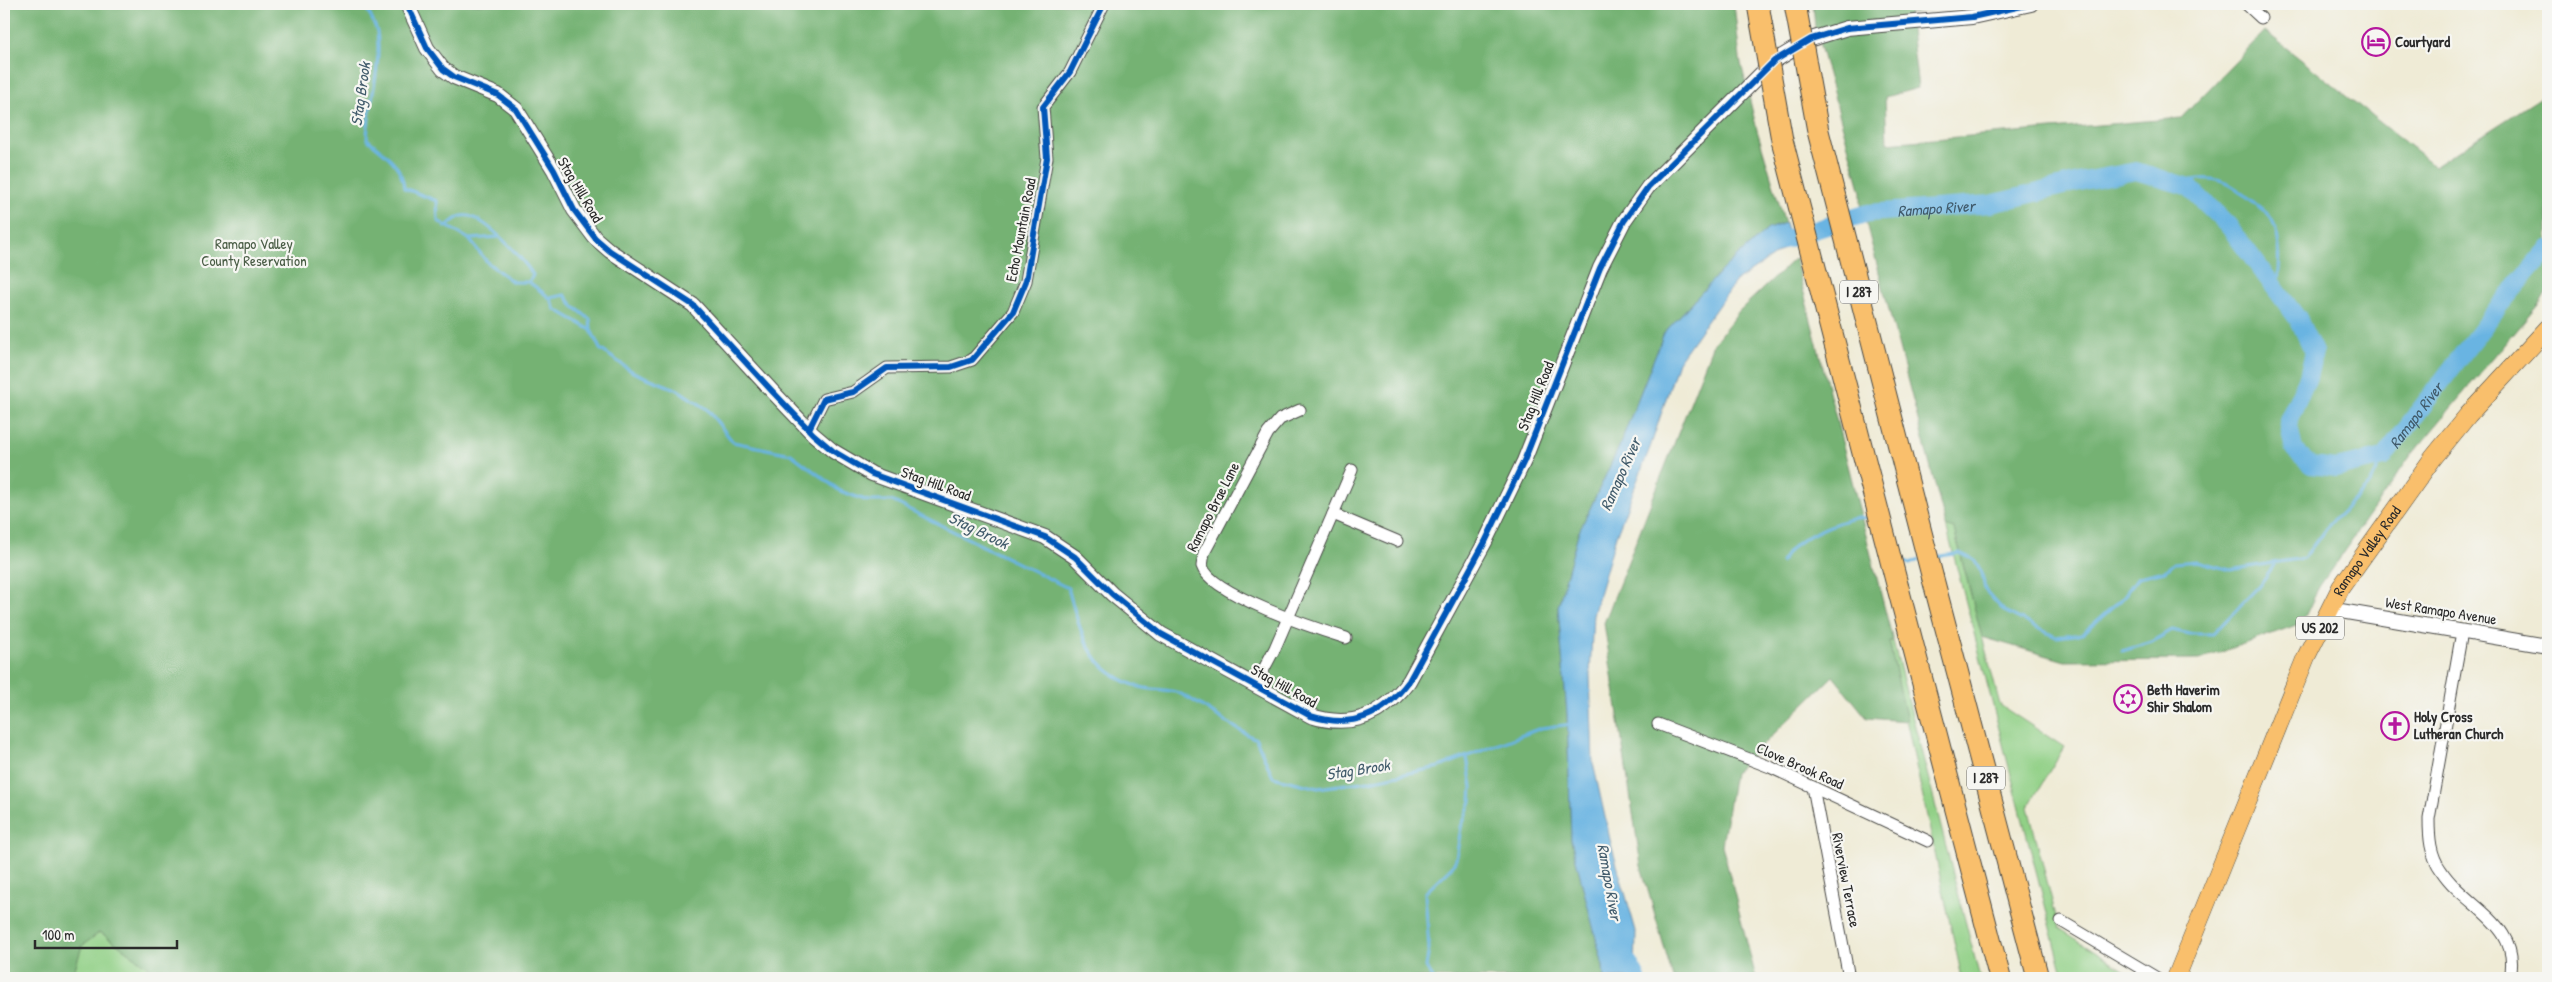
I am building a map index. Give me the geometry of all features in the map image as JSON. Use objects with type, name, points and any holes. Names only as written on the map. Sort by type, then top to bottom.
[{"type":"highway","name":"I 287","points":[[1795,4],[1807,81],[1826,165],[2038,978]]},
{"type":"highway","name":"I 287","points":[[1760,13],[1784,148],[2000,978]]},
{"type":"main road","name":"Ramapo Valley Road","points":[[2176,978],[2306,657],[2329,609],[2347,579],[2433,458],[2468,415],[2548,328]]},
{"type":"street","name":"Stag Hill Road","points":[[407,4],[426,48],[443,69],[454,77],[498,95],[516,109],[554,170],[574,210],[595,238],[610,251],[678,294],[700,312],[809,430],[833,451],[872,474],[1026,529],[1053,542],[1074,557],[1112,594],[1161,634],[1256,684],[1311,716],[1329,722],[1350,720],[1370,715],[1382,708],[1402,691],[1485,542],[1520,470],[1600,268],[1624,222],[1648,187],[1774,61],[1811,39],[1847,28],[1972,17],[2031,4]]},
{"type":"street","name":"Echo Mountain Road","points":[[809,430],[824,399],[853,392],[888,368],[951,367],[972,360],[1013,312],[1026,281],[1048,158],[1043,107],[1070,72],[1104,4]]},
{"type":"street","points":[[2246,4],[2262,18]]},
{"type":"street","name":"Ramapo Brae Lane","points":[[1300,410],[1280,419],[1268,434],[1204,552],[1201,562],[1203,571],[1212,580],[1288,619],[1346,638]]},
{"type":"street","points":[[1256,684],[1288,619],[1352,470]]},
{"type":"street","points":[[1333,514],[1397,541]]},
{"type":"street","name":"West Ramapo Avenue","points":[[2329,609],[2548,646]]},
{"type":"street","points":[[2462,632],[2429,818],[2429,833],[2435,860],[2441,871],[2468,900],[2496,923],[2505,936],[2511,961],[2510,978]]},
{"type":"street","name":"Clove Brook Road","points":[[1658,724],[1770,767],[1928,841]]},
{"type":"street","name":"Riverview Terrace","points":[[1813,787],[1849,978]]},
{"type":"street","points":[[2062,921],[2157,978]]},
{"type":"green space","name":"Ramapo Valley County Reservation","points":[[4,4],[1734,4],[1740,59],[1757,130],[1785,223],[1768,229],[1725,267],[1664,333],[1619,447],[1578,534],[1558,607],[1567,714],[1571,840],[1603,966],[1604,978],[164,978],[100,932],[82,946],[72,978],[4,978]]},
{"type":"green space","points":[[1813,4],[1962,4],[1909,13],[1918,88],[1885,97],[1887,143],[2181,118],[2265,31],[2435,166],[2546,94],[2548,90],[2548,292],[2409,458],[2319,587],[2302,623],[2199,660],[2065,661],[1982,637],[1954,529],[1946,526],[1861,204],[1861,192],[1815,28]]},
{"type":"green space","points":[[1795,258],[1893,641],[1889,641],[1907,721],[1867,718],[1833,676],[1734,773],[1722,845],[1756,978],[1673,978],[1641,866],[1604,623],[1713,344],[1739,311]]},
{"type":"green space","points":[[1946,526],[1954,529],[2000,705],[2064,747],[2028,807],[2059,928],[2137,978],[2064,978]]},
{"type":"green space","points":[[1889,641],[1893,641],[1980,978],[1962,978]]},
{"type":"green space","points":[[100,932],[164,978],[72,978],[82,945]]},
{"type":"water","points":[[1785,223],[1791,244],[1735,282],[1678,362],[1651,445],[1616,536],[1593,615],[1590,675],[1593,763],[1611,844],[1636,931],[1635,978],[1604,978],[1603,966],[1571,840],[1567,714],[1558,607],[1578,534],[1619,447],[1664,333],[1725,267],[1768,229]]},
{"type":"waterway","name":"Stag Brook","points":[[364,4],[376,29],[378,45],[378,59],[367,139],[392,160],[400,172],[404,188],[437,201],[438,221],[469,239],[488,263],[513,282],[529,282],[550,298],[555,309],[591,330],[600,349],[633,372],[678,390],[707,409],[733,442],[791,454],[840,491],[868,501],[892,501],[1068,588],[1083,635],[1098,661],[1109,672],[1140,687],[1181,694],[1256,739],[1273,777],[1318,788],[1369,781],[1439,767],[1541,728],[1572,724]]},
{"type":"waterway","name":"Ramapo River","points":[[1768,247],[1774,243],[1868,213],[1991,204],[2083,181],[2136,171],[2189,187],[2228,225],[2298,319],[2314,352],[2308,377],[2288,421],[2294,450],[2311,465],[2336,468],[2384,457],[2499,306],[2548,249]]},
{"type":"waterway","points":[[2178,184],[2202,179],[2221,181],[2238,190],[2272,219],[2279,247],[2277,290]]},
{"type":"waterway","points":[[445,227],[462,216],[470,216],[480,221],[512,248],[521,259],[533,275],[529,282]]},
{"type":"waterway","points":[[470,239],[499,237]]},
{"type":"waterway","points":[[550,298],[565,295],[573,306],[590,319],[591,330]]},
{"type":"waterway","points":[[1935,557],[1960,553],[1974,560],[1982,573],[1985,590],[2004,611],[2056,637],[2082,634],[2121,600],[2138,577],[2165,571],[2174,563],[2197,561],[2230,570],[2304,558],[2327,527],[2370,484],[2384,457]]},
{"type":"waterway","points":[[1781,562],[1796,544],[1817,532],[1852,519],[1870,519]]},
{"type":"waterway","points":[[1900,560],[1910,564],[1919,560]]},
{"type":"waterway","points":[[2122,651],[2152,642],[2172,630],[2189,634],[2213,634],[2259,586],[2274,565]]},
{"type":"waterway","points":[[1433,978],[1426,967],[1429,948],[1425,893],[1452,867],[1456,859],[1461,827],[1471,801],[1472,787],[1467,757]]},
{"type":"waterway","name":"Ramapo River","points":[[1624,954],[1637,978]]},
{"type":"cycle path","points":[[407,4],[427,48],[443,69],[454,77],[498,95],[516,109],[554,170],[574,210],[595,238],[610,251],[693,305],[813,434],[833,451],[872,474],[1045,537],[1075,557],[1112,594],[1161,634],[1311,716],[1340,721],[1353,720],[1377,711],[1399,693],[1409,681],[1485,542],[1524,461],[1600,268],[1624,221],[1648,187],[1774,61],[1811,39],[1847,28],[1972,17],[2031,4]]},
{"type":"cycle path","points":[[809,429],[824,399],[853,392],[887,368],[951,367],[972,360],[1013,312],[1026,281],[1047,158],[1043,107],[1070,72],[1104,4]]},
{"type":"place","name":"Courtyard","points":[[2376,42]]},
{"type":"place","name":"Beth Haverim Shir Shalom","points":[[2128,699]]},
{"type":"place","name":"Holy Cross Lutheran Church","points":[[2395,726]]}]
